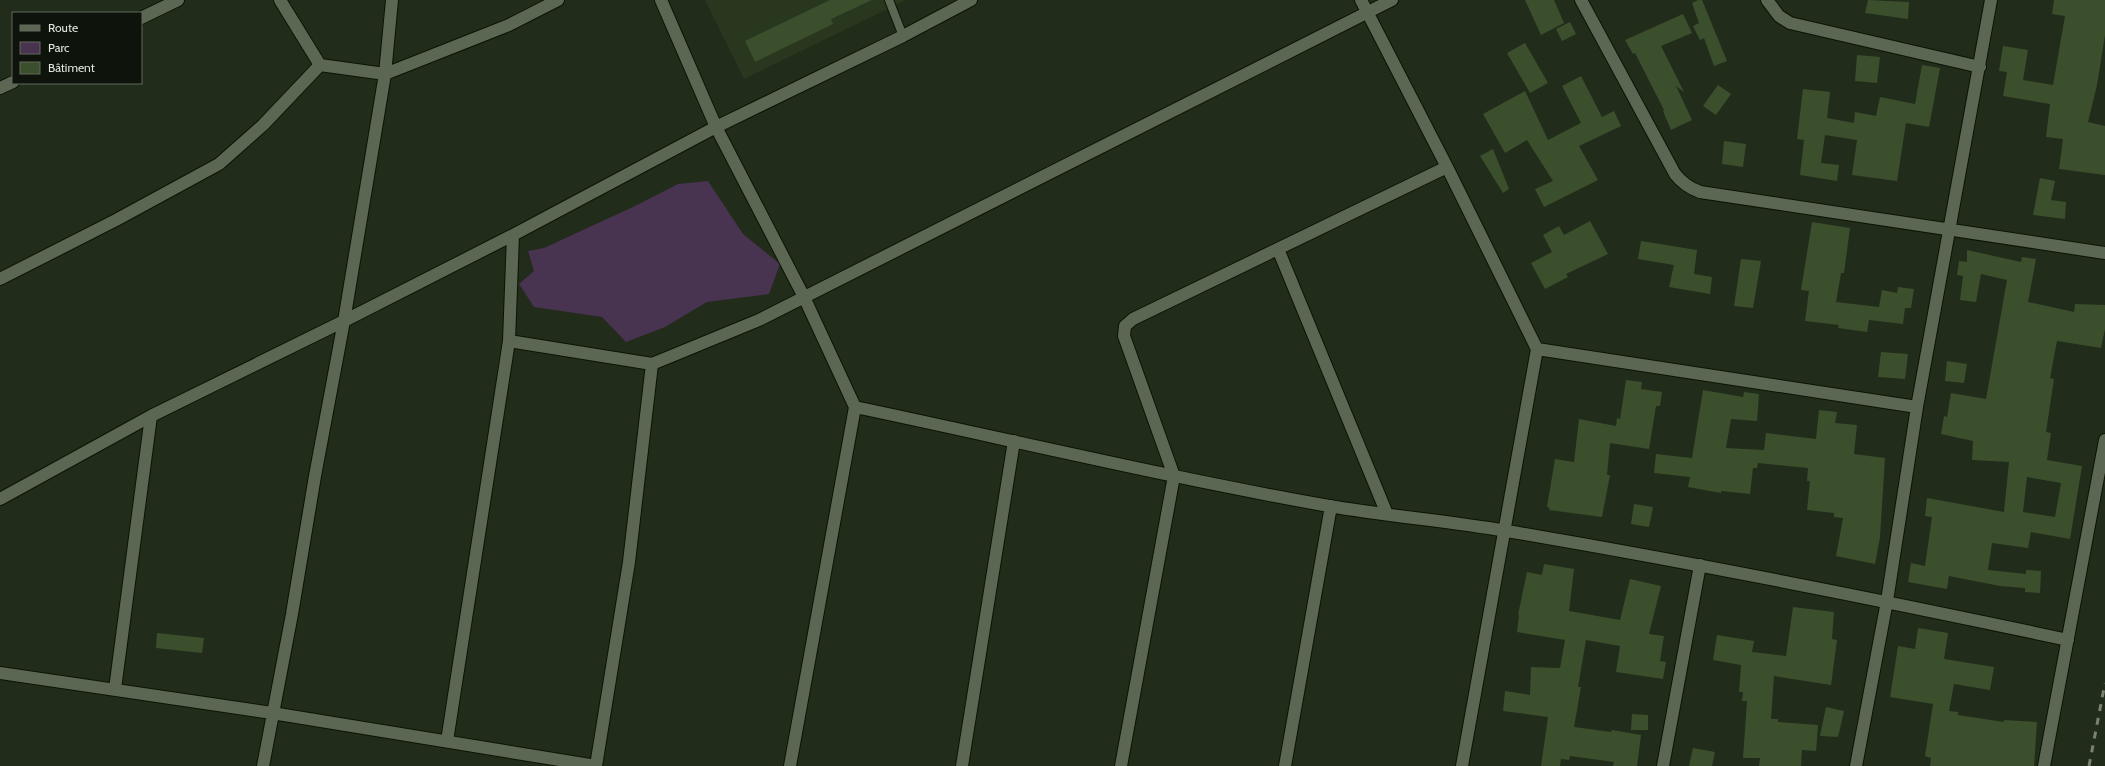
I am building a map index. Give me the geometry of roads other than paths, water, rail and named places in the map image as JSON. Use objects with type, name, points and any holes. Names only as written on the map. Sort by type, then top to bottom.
[{"type":"street","points":[[142,18],[178,0]]},
{"type":"street","points":[[280,0],[320,65]]},
{"type":"street","points":[[263,766],[292,614],[315,476],[344,321],[385,74],[392,0]]},
{"type":"street","points":[[320,65],[385,74],[509,25],[558,0]]},
{"type":"street","points":[[661,0],[716,127],[804,297],[855,407],[790,766]]},
{"type":"street","points":[[0,499],[151,416],[344,321],[513,235],[716,127],[903,36],[971,0]]},
{"type":"street","points":[[1361,0],[1447,167],[1537,349],[1462,766]]},
{"type":"street","points":[[509,341],[652,364],[759,320],[1392,0]]},
{"type":"street","points":[[1581,0],[1675,174],[1683,184],[1700,192],[2105,253]]},
{"type":"street","points":[[1767,0],[1779,16],[1790,23],[1980,66]]},
{"type":"street","points":[[1856,766],[1887,601],[1917,407],[1991,0]]},
{"type":"street","points":[[0,279],[116,220],[219,164],[263,125],[320,65]]},
{"type":"street","points":[[0,88],[12,82]]},
{"type":"street","points":[[1121,766],[1174,476],[1124,336],[1125,326],[1133,319],[1447,167]]},
{"type":"street","points":[[447,742],[509,341],[513,235]]},
{"type":"street","points":[[1278,249],[1387,514]]},
{"type":"street","points":[[1537,349],[1917,407]]},
{"type":"street","points":[[0,673],[115,689],[596,766],[629,562],[652,364]]},
{"type":"street","points":[[855,407],[1174,476],[1331,506],[1504,530],[1700,565],[1887,601],[2068,640]]},
{"type":"street","points":[[115,689],[151,416]]},
{"type":"street","points":[[2044,766],[2105,440]]},
{"type":"street","points":[[962,766],[1014,441]]},
{"type":"street","points":[[1285,766],[1331,506]]},
{"type":"street","points":[[1663,766],[1700,565]]},
{"type":"lane","points":[[889,0],[903,36]]},
{"type":"railway","points":[[2089,766],[2105,683]]}]
